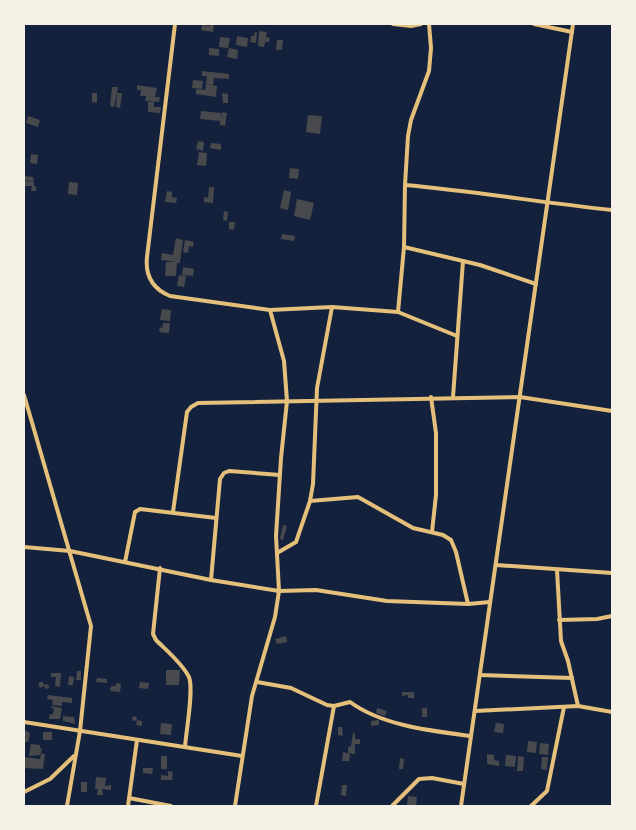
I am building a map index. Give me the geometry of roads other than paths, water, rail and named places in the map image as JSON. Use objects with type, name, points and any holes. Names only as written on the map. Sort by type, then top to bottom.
[{"type":"street","points":[[175,24],[147,257],[147,271],[158,289],[170,296],[270,310],[332,307],[398,312],[457,336]]},
{"type":"street","points":[[393,24],[410,26],[421,24]]},
{"type":"street","points":[[398,312],[404,247],[405,185],[411,120],[429,71],[431,48],[429,24]]},
{"type":"street","points":[[534,24],[572,32]]},
{"type":"street","points":[[461,806],[573,24]]},
{"type":"street","points":[[405,185],[463,190],[547,204],[612,210]]},
{"type":"street","points":[[404,247],[463,261],[536,284]]},
{"type":"street","points":[[453,397],[463,261]]},
{"type":"street","points":[[277,553],[296,542],[310,501],[313,484],[317,388],[332,307]]},
{"type":"street","points":[[235,806],[252,696],[275,617],[279,590],[277,553],[280,475],[287,401],[284,361],[270,310]]},
{"type":"street","points":[[24,395],[91,626],[80,731],[67,806]]},
{"type":"street","points":[[173,512],[187,412],[191,407],[198,403],[287,401],[316,402],[431,397],[520,397],[612,412]]},
{"type":"street","points":[[431,397],[436,433],[436,495],[432,532]]},
{"type":"street","points":[[211,580],[220,479],[224,473],[229,471],[280,475]]},
{"type":"street","points":[[310,501],[358,497],[413,528],[443,535],[451,540],[456,552],[468,604]]},
{"type":"street","points":[[125,562],[135,512],[140,509],[216,518]]},
{"type":"street","points":[[24,547],[70,551],[160,568],[211,580],[279,590],[316,590],[388,601],[468,604],[490,602]]},
{"type":"street","points":[[496,565],[612,573]]},
{"type":"street","points":[[160,568],[153,634],[156,640],[185,670],[190,678],[191,690],[185,747]]},
{"type":"street","points":[[557,570],[561,640],[578,706]]},
{"type":"street","points":[[559,620],[597,619],[612,616]]},
{"type":"street","points":[[480,674],[572,678]]},
{"type":"street","points":[[257,682],[291,688],[334,706],[350,702],[366,712],[422,730],[471,736]]},
{"type":"street","points":[[316,806],[324,752],[334,706]]},
{"type":"street","points":[[475,710],[578,706],[612,712]]},
{"type":"street","points":[[531,806],[546,791],[564,707]]},
{"type":"street","points":[[24,722],[242,756]]},
{"type":"street","points":[[128,806],[137,740]]},
{"type":"street","points":[[24,792],[50,779],[75,756]]},
{"type":"street","points":[[392,806],[418,779],[432,778],[464,784]]},
{"type":"street","points":[[129,798],[171,806]]}]
